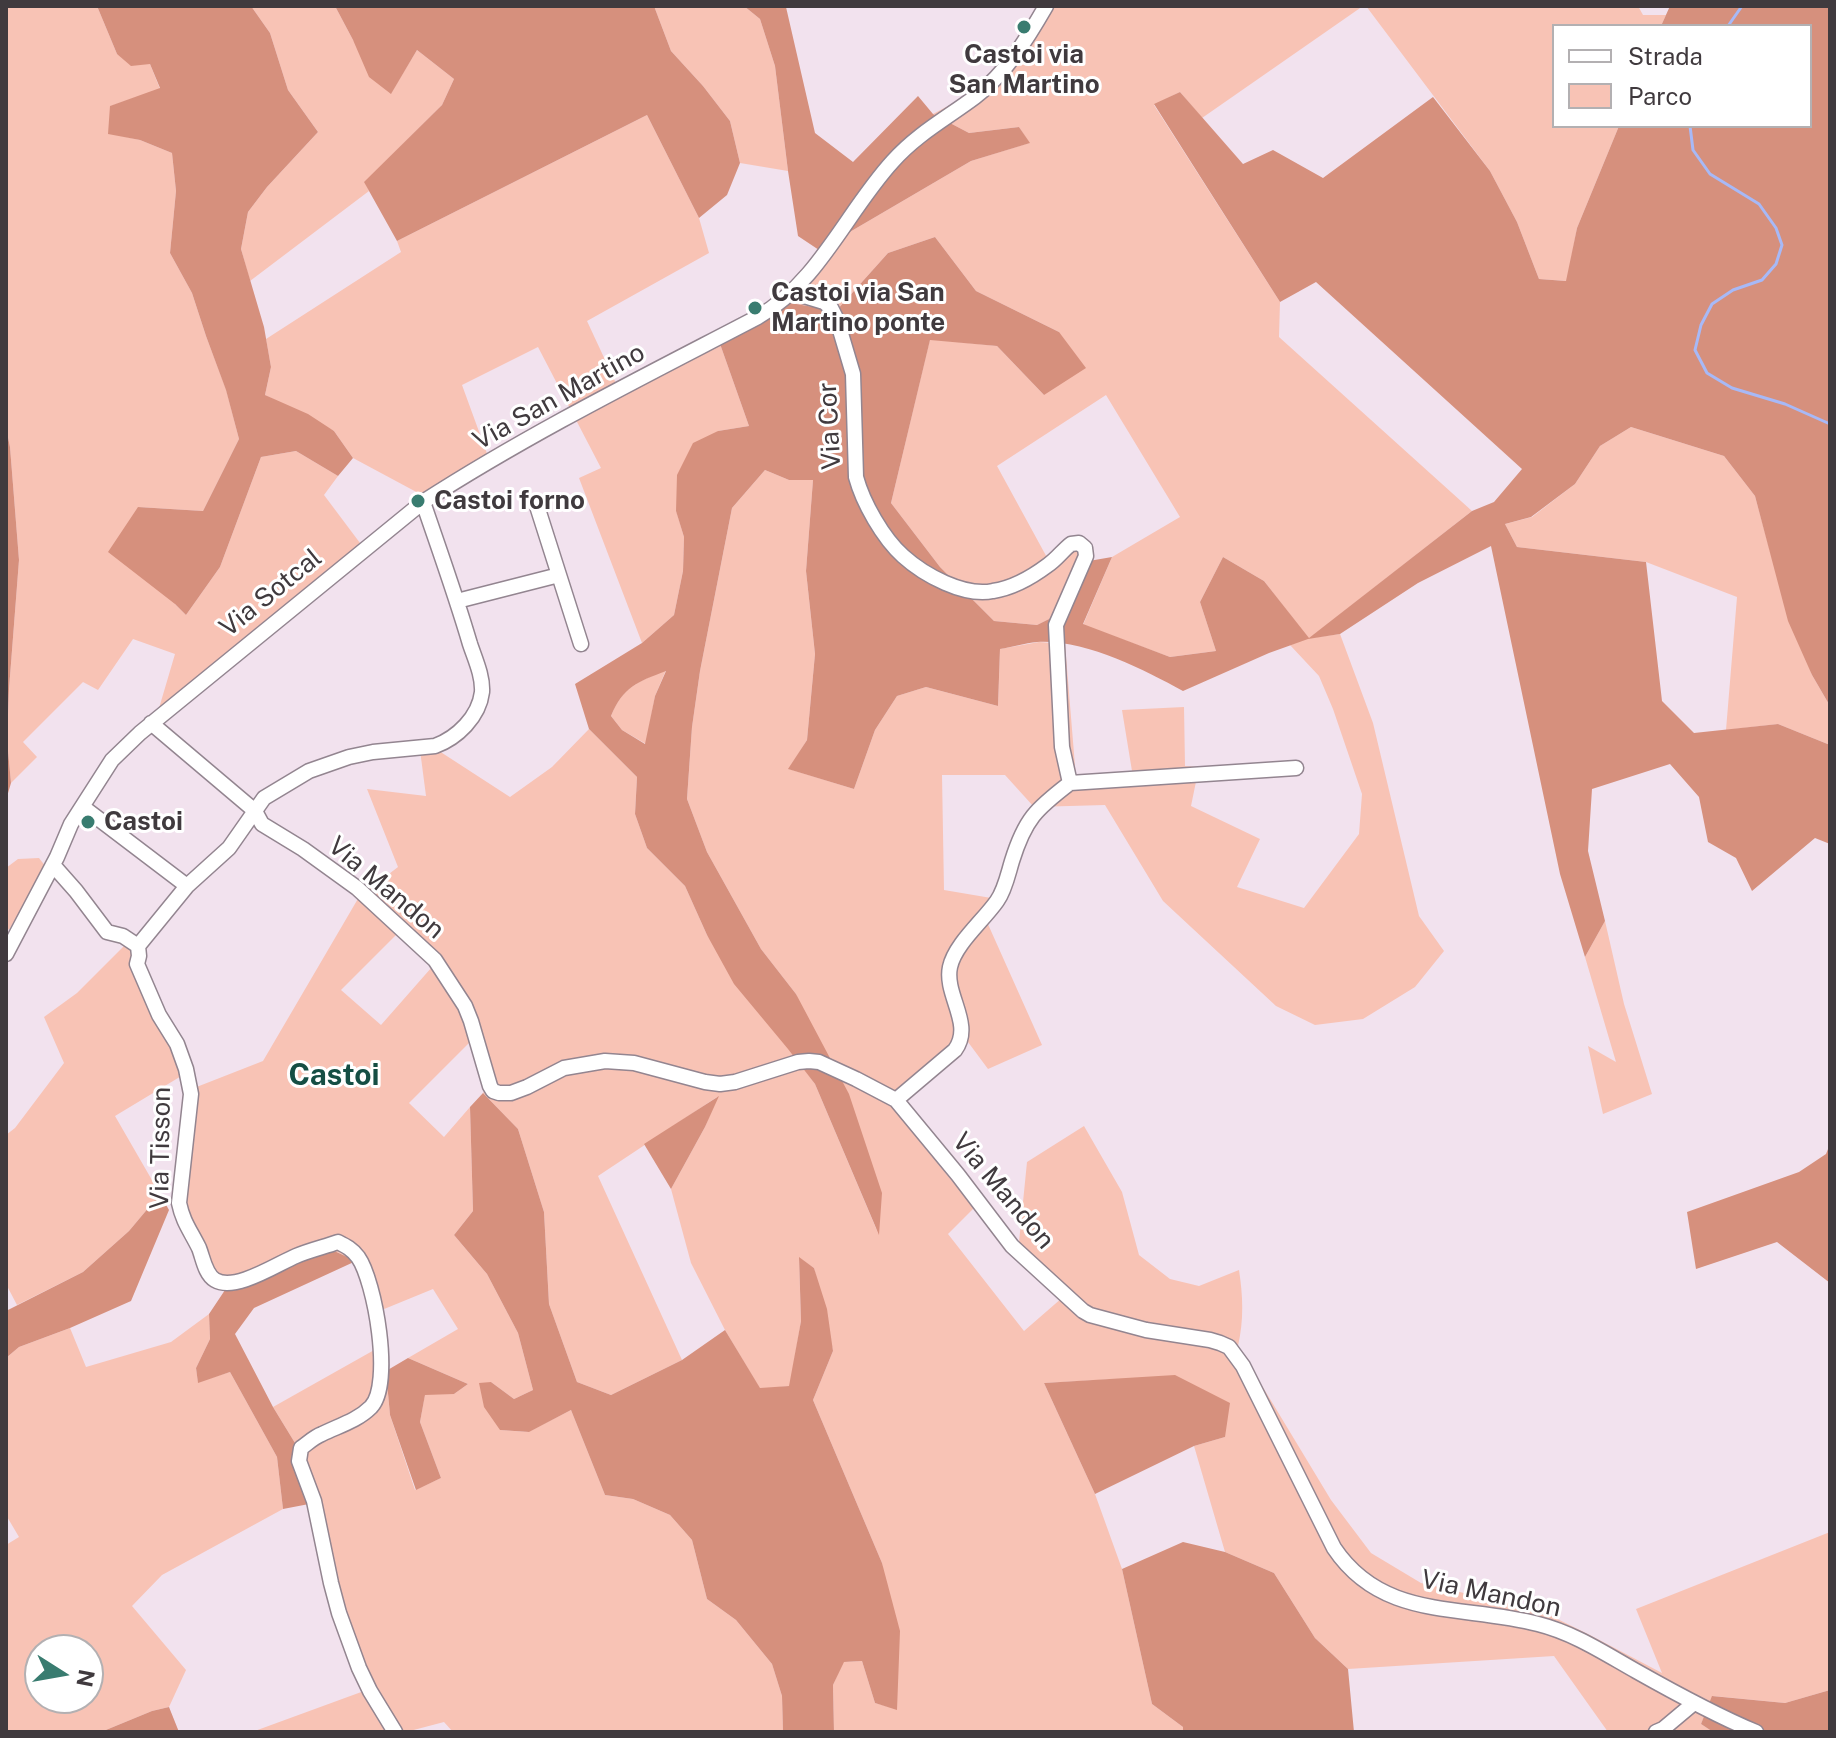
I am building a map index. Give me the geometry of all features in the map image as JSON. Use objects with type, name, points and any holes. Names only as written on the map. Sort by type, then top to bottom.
[{"type":"street","name":"Via San Martino","points":[[423,502],[592,403],[770,310],[791,292],[814,265],[890,164],[915,139],[994,80],[1025,43],[1046,6]]},
{"type":"street","name":"Via Cor","points":[[791,292],[824,302],[837,320],[853,374],[856,477],[866,504],[903,556],[946,584],[977,592],[991,592],[1031,576],[1071,544],[1079,543],[1085,548],[1086,556],[1056,625],[1062,747],[1070,783]]},
{"type":"street","points":[[53,865],[107,932],[123,936],[138,946],[187,886],[229,848],[264,798],[309,771],[360,754],[435,746],[459,733],[477,708],[482,684],[423,502]]},
{"type":"street","name":"Via Sotcal","points":[[6,954],[71,824],[112,760],[151,723],[423,502]]},
{"type":"street","points":[[537,506],[581,644]]},
{"type":"street","points":[[457,601],[559,575]]},
{"type":"street","points":[[151,723],[255,811]]},
{"type":"street","points":[[896,1100],[959,1045],[962,1031],[949,974],[954,956],[1000,896],[1017,843],[1036,811],[1070,783],[1296,768]]},
{"type":"street","points":[[83,807],[187,886]]},
{"type":"street","name":"Via Mandon","points":[[255,811],[262,824],[357,888],[435,960],[465,1006],[493,1091],[519,1091],[564,1068],[605,1061],[634,1063],[720,1084],[809,1061],[819,1062],[856,1079],[896,1100],[1012,1246],[1083,1311],[1146,1330],[1210,1340],[1229,1347],[1243,1366],[1334,1548],[1369,1585],[1385,1594],[1417,1604],[1535,1623],[1558,1630],[1584,1641],[1694,1703],[1756,1732]]},
{"type":"street","name":"Via Tisson","points":[[138,946],[137,964],[159,1015],[177,1044],[186,1069],[191,1094],[179,1203],[182,1220],[199,1248],[210,1276],[218,1282],[244,1280],[298,1255],[338,1242],[351,1248],[360,1260],[372,1294],[380,1338],[380,1393],[372,1406],[358,1417],[318,1436],[301,1448],[299,1461],[314,1501],[339,1613],[364,1679],[395,1732]]},
{"type":"street","points":[[1656,1732],[1694,1703]]},
{"type":"green space","points":[[6,6],[97,6],[117,54],[150,64],[160,89],[111,106],[109,133],[140,140],[172,153],[176,191],[170,253],[192,293],[226,389],[239,439],[203,511],[138,507],[175,604],[186,615],[220,567],[261,457],[296,451],[338,476],[324,495],[369,555],[157,715],[175,654],[133,639],[98,690],[83,682],[23,742],[37,757],[11,783],[7,740],[19,560],[6,428]]},
{"type":"green space","points":[[251,6],[335,6],[353,40],[391,93],[417,50],[454,79],[442,105],[365,182],[369,191],[250,281],[241,249],[248,212],[318,132],[288,90],[270,33]]},
{"type":"green space","points":[[654,6],[744,6],[760,19],[775,66],[788,171],[740,163],[730,121],[671,51]]},
{"type":"green space","points":[[1040,6],[1363,6],[1202,118],[1180,92],[1154,105],[1280,302],[1279,337],[1472,511],[1310,638],[1340,634],[1373,723],[1419,916],[1444,951],[1415,987],[1363,1019],[1315,1025],[1276,1006],[1163,901],[1105,805],[1034,807],[1005,775],[942,775],[944,890],[1003,900],[987,922],[1042,1045],[988,1069],[968,1042],[891,1106],[974,1208],[948,1234],[1024,1331],[1070,1291],[1019,1242],[1027,1162],[1084,1126],[1122,1192],[1139,1255],[1170,1279],[1199,1286],[1239,1270],[1242,1308],[1238,1346],[1331,1500],[1371,1553],[1421,1583],[1541,1611],[1662,1673],[1636,1609],[1830,1532],[1830,1690],[1785,1703],[1713,1696],[1701,1724],[1713,1732],[1608,1732],[1554,1656],[1348,1669],[1315,1638],[1274,1573],[1225,1552],[1194,1446],[1225,1437],[1117,1379],[1044,1383],[1095,1494],[1122,1569],[1152,1704],[1183,1727],[1183,1732],[834,1732],[833,1685],[843,1662],[862,1661],[875,1703],[897,1709],[882,1563],[813,1400],[833,1351],[814,1268],[799,1258],[801,1321],[790,1386],[760,1389],[691,1263],[671,1189],[705,1127],[717,1097],[598,1176],[682,1360],[611,1395],[577,1382],[549,1304],[544,1212],[518,1129],[483,1093],[486,1088],[474,1038],[409,1103],[444,1137],[470,1107],[473,1211],[454,1235],[487,1274],[518,1333],[533,1390],[514,1399],[491,1382],[500,1430],[528,1432],[571,1410],[605,1495],[633,1499],[670,1515],[692,1540],[707,1599],[736,1620],[772,1664],[782,1696],[783,1732],[453,1732],[444,1722],[406,1732],[252,1732],[364,1691],[309,1504],[295,1443],[273,1407],[376,1349],[386,1371],[390,1415],[415,1490],[441,1478],[420,1422],[425,1394],[454,1394],[468,1384],[408,1358],[458,1329],[433,1289],[372,1314],[356,1261],[330,1249],[225,1290],[197,1253],[175,1201],[194,1088],[263,1061],[359,897],[398,867],[367,789],[426,796],[420,750],[436,749],[510,797],[552,767],[589,729],[637,777],[635,814],[647,848],[685,886],[707,935],[815,1084],[878,1233],[796,994],[761,949],[707,852],[687,799],[700,671],[732,508],[765,470],[789,480],[813,480],[806,571],[815,654],[807,740],[789,769],[854,789],[875,730],[897,696],[926,687],[998,706],[1000,649],[1039,642],[1065,644],[1076,778],[1132,771],[1122,710],[1184,707],[1185,766],[1199,767],[1191,806],[1260,839],[1237,887],[1304,908],[1359,834],[1362,794],[1333,709],[1319,676],[1290,645],[1308,638],[1264,581],[1223,557],[1200,602],[1216,651],[1170,657],[1083,625],[1112,557],[1180,517],[1106,395],[997,466],[1050,563],[1068,546],[1085,548],[1053,617],[1037,625],[994,621],[940,567],[891,503],[930,339],[997,346],[1044,395],[1059,332],[976,291],[935,237],[888,253],[836,311],[785,302],[819,250],[971,161],[1029,143],[1019,127],[969,133],[933,114],[974,92],[1021,38]],"holes":[[[406,925],[439,959],[381,1025],[341,990]]]},
{"type":"green space","points":[[1366,6],[1638,6],[1643,15],[1666,15],[1662,24],[1552,24],[1552,128],[1618,128],[1577,228],[1567,281],[1539,279],[1517,222],[1490,171]]},
{"type":"green space","points":[[647,115],[699,218],[709,253],[587,321],[620,392],[719,341],[749,426],[718,431],[676,510],[684,537],[683,571],[674,615],[642,643],[579,478],[601,468],[538,347],[462,385],[489,459],[422,495],[353,458],[334,431],[265,395],[271,367],[266,339],[401,252],[397,241]]},
{"type":"green space","points":[[1631,427],[1724,456],[1755,496],[1812,675],[1830,706],[1830,745],[1778,724],[1726,730],[1737,597],[1646,562],[1517,547],[1505,524],[1532,517],[1575,484],[1600,446]]},
{"type":"green space","points":[[666,670],[655,696],[646,744],[622,730],[611,716],[620,698],[632,686]]},
{"type":"green space","points":[[39,858],[46,867],[9,930],[6,926],[6,868],[18,859]]},
{"type":"green space","points":[[1605,921],[1624,1004],[1652,1094],[1603,1114],[1588,1046],[1616,1062],[1585,957]]},
{"type":"green space","points":[[124,946],[139,956],[183,1075],[115,1116],[160,1194],[129,1231],[83,1272],[17,1305],[6,1284],[6,1135],[15,1128],[64,1063],[44,1017],[77,993]]},
{"type":"green space","points":[[209,1314],[210,1339],[196,1368],[198,1382],[230,1372],[277,1457],[283,1509],[162,1575],[132,1606],[186,1670],[169,1707],[101,1732],[6,1732],[6,1545],[19,1537],[6,1515],[6,1358],[19,1347],[70,1328],[86,1367],[171,1342]]},
{"type":"shaded area","points":[[97,6],[251,6],[270,33],[288,90],[318,132],[248,212],[241,249],[264,327],[271,367],[265,395],[308,414],[334,431],[353,458],[338,476],[296,451],[261,457],[220,567],[186,615],[108,552],[138,507],[203,511],[239,439],[226,390],[192,293],[170,253],[176,191],[172,153],[140,140],[108,134],[110,106],[160,88],[150,64],[131,66],[117,54]]},
{"type":"shaded area","points":[[335,6],[654,6],[671,51],[730,121],[740,163],[727,195],[699,218],[647,115],[397,241],[364,182],[442,105],[454,79],[417,50],[391,94],[369,77]]},
{"type":"shaded area","points":[[744,6],[786,7],[815,133],[853,162],[918,96],[933,114],[969,133],[1019,127],[1030,143],[971,161],[819,250],[798,236],[775,66],[760,19]]},
{"type":"shaded area","points":[[1670,6],[1830,6],[1830,706],[1812,675],[1788,621],[1755,496],[1724,456],[1631,427],[1600,446],[1575,484],[1531,517],[1505,524],[1517,547],[1646,562],[1662,701],[1694,733],[1778,724],[1830,745],[1830,844],[1815,838],[1752,891],[1736,858],[1708,842],[1699,797],[1670,764],[1592,789],[1588,851],[1605,921],[1585,957],[1560,874],[1491,546],[1418,583],[1340,634],[1308,639],[1269,653],[1183,691],[1132,665],[1074,645],[1037,642],[1000,649],[998,706],[926,687],[897,696],[875,730],[854,789],[788,769],[807,740],[815,654],[806,571],[813,480],[789,480],[765,470],[732,508],[700,671],[687,799],[707,852],[761,949],[796,994],[849,1094],[882,1193],[879,1235],[815,1084],[734,984],[685,886],[647,848],[635,814],[637,777],[589,729],[575,684],[642,643],[674,615],[683,571],[684,537],[676,511],[677,475],[693,443],[718,431],[749,426],[719,341],[785,302],[836,311],[888,253],[935,237],[976,291],[1059,332],[1086,368],[1044,395],[997,346],[930,340],[891,503],[940,567],[994,621],[1037,625],[1053,617],[1083,562],[1112,557],[1083,624],[1170,657],[1216,651],[1200,602],[1223,557],[1264,581],[1309,638],[1472,511],[1494,502],[1522,469],[1316,282],[1280,302],[1154,104],[1180,92],[1243,164],[1273,150],[1323,178],[1433,97],[1490,171],[1517,222],[1539,279],[1566,281],[1577,228],[1618,128],[1812,128],[1812,24],[1662,24]],"holes":[[[666,671],[655,696],[645,744],[622,730],[611,716],[621,698],[632,687]]]},
{"type":"shaded area","points":[[6,428],[19,560],[7,740],[11,783],[6,800]]},
{"type":"shaded area","points":[[483,1093],[518,1129],[544,1212],[549,1304],[577,1382],[611,1395],[682,1360],[725,1330],[760,1388],[789,1386],[801,1321],[799,1257],[814,1268],[827,1309],[833,1351],[813,1400],[882,1563],[900,1631],[897,1710],[875,1703],[862,1661],[844,1662],[833,1685],[834,1732],[783,1732],[782,1696],[772,1664],[736,1620],[707,1599],[692,1540],[670,1515],[633,1499],[605,1495],[571,1410],[529,1432],[500,1430],[484,1407],[479,1383],[491,1382],[514,1399],[533,1390],[518,1333],[487,1274],[454,1235],[473,1211],[470,1107]]},
{"type":"shaded area","points":[[719,1096],[705,1127],[671,1189],[644,1144]]},
{"type":"shaded area","points":[[1830,1144],[1830,1283],[1777,1242],[1696,1269],[1687,1212],[1799,1172],[1826,1154]]},
{"type":"shaded area","points":[[160,1194],[169,1210],[131,1301],[19,1347],[6,1358],[6,1311],[83,1272],[129,1231]]},
{"type":"shaded area","points":[[330,1249],[356,1261],[254,1308],[235,1334],[295,1443],[309,1504],[283,1509],[277,1457],[230,1372],[198,1383],[196,1368],[210,1339],[209,1314],[225,1290]]},
{"type":"shaded area","points":[[408,1358],[468,1384],[454,1394],[425,1395],[420,1422],[441,1478],[416,1490],[390,1415],[386,1371]]},
{"type":"shaded area","points":[[1175,1375],[1230,1403],[1225,1437],[1194,1446],[1095,1494],[1044,1383]]},
{"type":"shaded area","points":[[1183,1542],[1225,1552],[1274,1573],[1315,1638],[1348,1669],[1354,1732],[1183,1732],[1183,1727],[1152,1704],[1122,1569]]},
{"type":"shaded area","points":[[1830,1690],[1830,1732],[1713,1732],[1701,1724],[1712,1696],[1785,1703]]},
{"type":"shaded area","points":[[169,1707],[179,1732],[101,1732],[152,1711]]},
{"type":"waterway","points":[[1729,24],[1742,6]]},
{"type":"waterway","points":[[1690,128],[1693,150],[1710,174],[1759,204],[1776,228],[1782,245],[1776,264],[1762,280],[1733,290],[1712,304],[1701,325],[1695,350],[1707,373],[1732,388],[1785,404],[1830,424]]},
{"type":"place","name":"Castoi via San Martino","points":[[1024,27]]},
{"type":"place","name":"Castoi via San Martino ponte","points":[[755,308]]},
{"type":"place","name":"Castoi forno","points":[[418,501]]},
{"type":"place","name":"Castoi","points":[[88,822]]},
{"type":"district","name":"Castoi","points":[[334,1076]]}]
